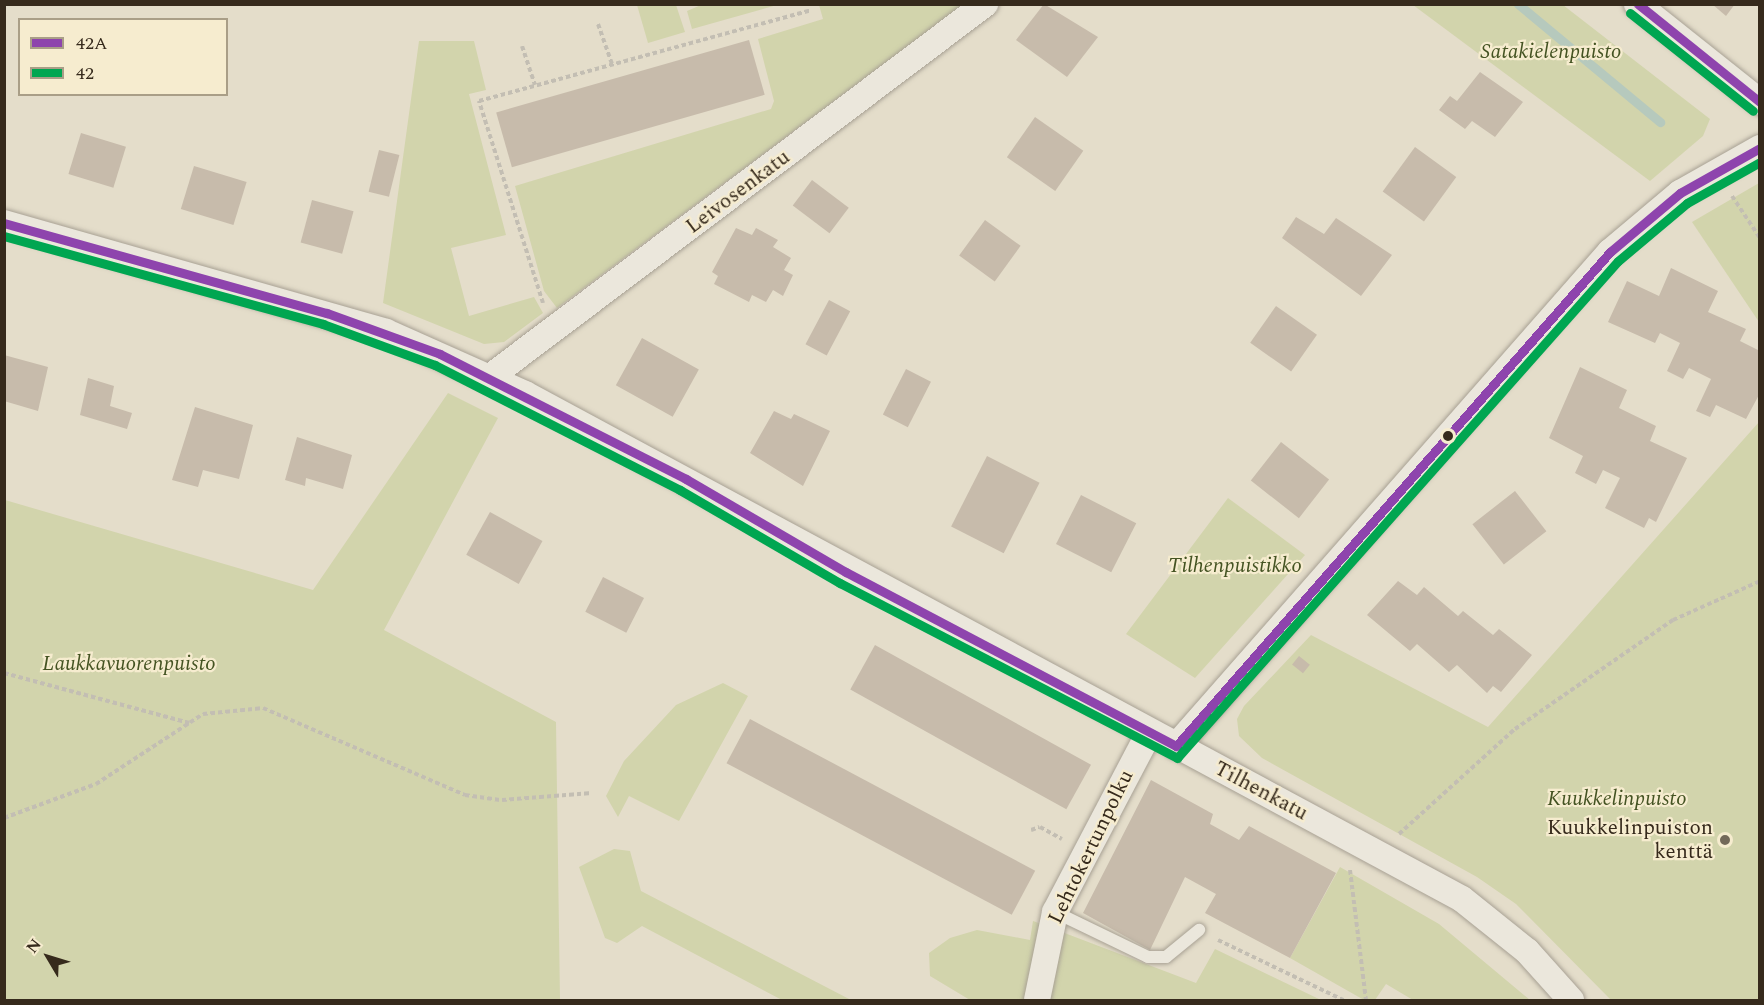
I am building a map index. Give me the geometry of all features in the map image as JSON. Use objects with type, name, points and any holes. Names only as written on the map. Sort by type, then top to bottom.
[{"type":"street","name":"Leivosenkatu","points":[[490,377],[985,4]]},
{"type":"street","points":[[1637,4],[1760,102]]},
{"type":"street","points":[[1176,746],[1610,252],[1680,193],[1760,148]]},
{"type":"street","name":"Tilhenkatu","points":[[4,223],[386,332],[490,377],[687,478],[846,572],[1462,899],[1527,951],[1571,1000]]},
{"type":"street","name":"Lehtokertunpolku","points":[[1037,1000],[1055,912],[1149,733]]},
{"type":"lane","points":[[1055,912],[1148,957],[1166,957],[1198,930]]},
{"type":"path","points":[[550,314],[540,299],[479,101],[811,10]]},
{"type":"path","points":[[597,24],[612,64]]},
{"type":"path","points":[[522,45],[535,85]]},
{"type":"path","points":[[1729,192],[1760,238]]},
{"type":"path","points":[[1397,837],[1515,729],[1673,620],[1760,581]]},
{"type":"path","points":[[4,673],[190,723]]},
{"type":"path","points":[[4,818],[96,784],[203,714],[263,708],[465,795],[502,800],[592,793]]},
{"type":"path","points":[[1350,868],[1366,1000]]},
{"type":"path","points":[[1198,930],[1342,1000]]},
{"type":"green space","points":[[637,5],[676,5],[685,32],[648,43]]},
{"type":"green space","points":[[701,5],[777,5],[692,29],[687,11]]},
{"type":"green space","points":[[819,5],[962,5],[557,308],[544,291],[515,186],[771,109],[774,101],[758,39],[823,19]]},
{"type":"green space","name":"Satakielenpuisto","points":[[1413,5],[1563,5],[1710,119],[1703,136],[1650,181]]},
{"type":"green space","points":[[419,41],[474,41],[486,90],[469,94],[506,235],[451,248],[469,316],[534,297],[543,313],[504,342],[484,344],[383,303]]},
{"type":"green space","points":[[1759,183],[1759,322],[1692,222]]},
{"type":"green space","name":"Laukkavuorenpuisto","points":[[448,393],[498,418],[384,630],[556,722],[560,1000],[5,1000],[5,500],[313,590]]},
{"type":"green space","name":"Kuukkelinpuisto","points":[[1759,422],[1759,1000],[1611,1000],[1516,904],[1477,877],[1262,758],[1239,736],[1237,719],[1244,706],[1311,635],[1488,727]]},
{"type":"green space","name":"Tilhenpuistikko","points":[[1228,498],[1305,555],[1195,678],[1126,634]]},
{"type":"green space","points":[[723,683],[748,696],[679,821],[629,796],[618,817],[606,796],[624,761],[676,705]]},
{"type":"green space","points":[[614,849],[630,851],[641,891],[851,1000],[782,1000],[642,926],[617,943],[605,938],[579,867]]},
{"type":"green space","points":[[1340,867],[1439,924],[1530,1000],[1413,1000],[1386,984],[1375,1000],[1364,1000],[1290,958]]},
{"type":"green space","points":[[1033,921],[1196,983],[1215,949],[1321,1000],[970,1000],[930,976],[929,953],[950,938],[977,930],[1030,940]]},
{"type":"building","points":[[1044,4],[1098,37],[1067,77],[1016,40]]},
{"type":"building","points":[[1712,4],[1735,4],[1726,16]]},
{"type":"building","points":[[749,40],[765,95],[512,167],[496,112]]},
{"type":"building","points":[[1480,72],[1523,102],[1495,137],[1472,121],[1465,129],[1439,110],[1450,96],[1457,101]]},
{"type":"building","points":[[1035,117],[1083,151],[1055,191],[1007,157]]},
{"type":"building","points":[[81,133],[126,147],[113,188],[68,174]]},
{"type":"building","points":[[1415,147],[1456,177],[1424,221],[1383,191]]},
{"type":"building","points":[[379,150],[399,155],[389,197],[369,192]]},
{"type":"building","points":[[194,166],[247,182],[233,225],[181,209]]},
{"type":"building","points":[[812,180],[849,208],[829,233],[793,206]]},
{"type":"building","points":[[312,200],[354,211],[342,254],[301,243]]},
{"type":"building","points":[[1296,217],[1324,234],[1336,218],[1392,255],[1361,296],[1282,238]]},
{"type":"building","points":[[985,220],[1021,246],[995,281],[959,256]]},
{"type":"building","points":[[736,228],[752,235],[756,228],[778,240],[773,247],[791,258],[784,270],[793,275],[783,296],[773,290],[766,302],[752,295],[749,302],[714,284],[718,276],[712,272]]},
{"type":"building","points":[[1671,268],[1718,291],[1708,312],[1746,329],[1740,341],[1760,351],[1760,393],[1746,419],[1716,405],[1710,417],[1696,411],[1711,379],[1689,368],[1683,379],[1667,371],[1680,343],[1660,333],[1655,343],[1608,322],[1627,281],[1659,296]]},
{"type":"building","points":[[829,300],[850,311],[827,355],[806,344]]},
{"type":"building","points":[[1276,306],[1317,335],[1291,372],[1250,343]]},
{"type":"building","points":[[642,338],[699,370],[673,417],[616,385]]},
{"type":"building","points":[[4,355],[48,367],[38,411],[4,401]]},
{"type":"building","points":[[1580,367],[1627,390],[1619,408],[1656,426],[1650,441],[1687,458],[1656,522],[1649,518],[1644,528],[1605,508],[1620,478],[1603,470],[1596,484],[1575,473],[1583,456],[1549,438]]},
{"type":"building","points":[[906,369],[931,382],[908,427],[883,414]]},
{"type":"building","points":[[88,378],[114,386],[110,406],[132,413],[127,429],[80,415]]},
{"type":"building","points":[[195,407],[253,425],[239,479],[203,470],[198,487],[172,480]]},
{"type":"building","points":[[774,411],[791,419],[794,414],[830,431],[803,486],[750,453]]},
{"type":"building","points":[[297,437],[352,455],[343,489],[306,478],[305,486],[285,480]]},
{"type":"building","points":[[1281,442],[1329,480],[1299,518],[1251,481]]},
{"type":"building","points":[[987,456],[1040,483],[1004,553],[951,526]]},
{"type":"building","points":[[1515,491],[1546,531],[1504,564],[1472,524]]},
{"type":"building","points":[[1081,495],[1136,523],[1111,572],[1056,544]]},
{"type":"building","points":[[490,512],[542,541],[519,584],[466,555]]},
{"type":"building","points":[[603,577],[644,598],[626,633],[585,612]]},
{"type":"building","points":[[1398,581],[1417,595],[1424,587],[1458,616],[1463,611],[1493,635],[1499,629],[1532,655],[1501,692],[1493,686],[1487,693],[1457,665],[1449,672],[1417,644],[1410,651],[1367,615]]},
{"type":"building","points":[[875,645],[1091,765],[1066,809],[850,690]]},
{"type":"building","points":[[1299,656],[1310,665],[1303,673],[1292,665]]},
{"type":"building","points":[[750,719],[1035,871],[1012,915],[727,763]]},
{"type":"building","points":[[1151,780],[1213,814],[1210,824],[1239,840],[1249,826],[1336,873],[1290,958],[1205,913],[1216,894],[1185,877],[1150,950],[1083,913]]},
{"type":"waterway","points":[[1518,4],[1660,122]]},
{"type":"transit line","name":"42A","points":[[1638,4],[1760,102]]},
{"type":"transit line","name":"42","points":[[1630,13],[1753,111]]},
{"type":"transit line","name":"42A","points":[[4,223],[327,313],[440,354],[686,479],[846,572],[1176,746],[1610,252],[1680,193],[1760,148]]},
{"type":"transit line","name":"42","points":[[4,236],[323,324],[435,365],[680,490],[840,583],[1177,758],[1618,261],[1687,203],[1760,162]]},
{"type":"place","name":"Kuukkelinpuiston kenttä","points":[[1725,840]]}]
